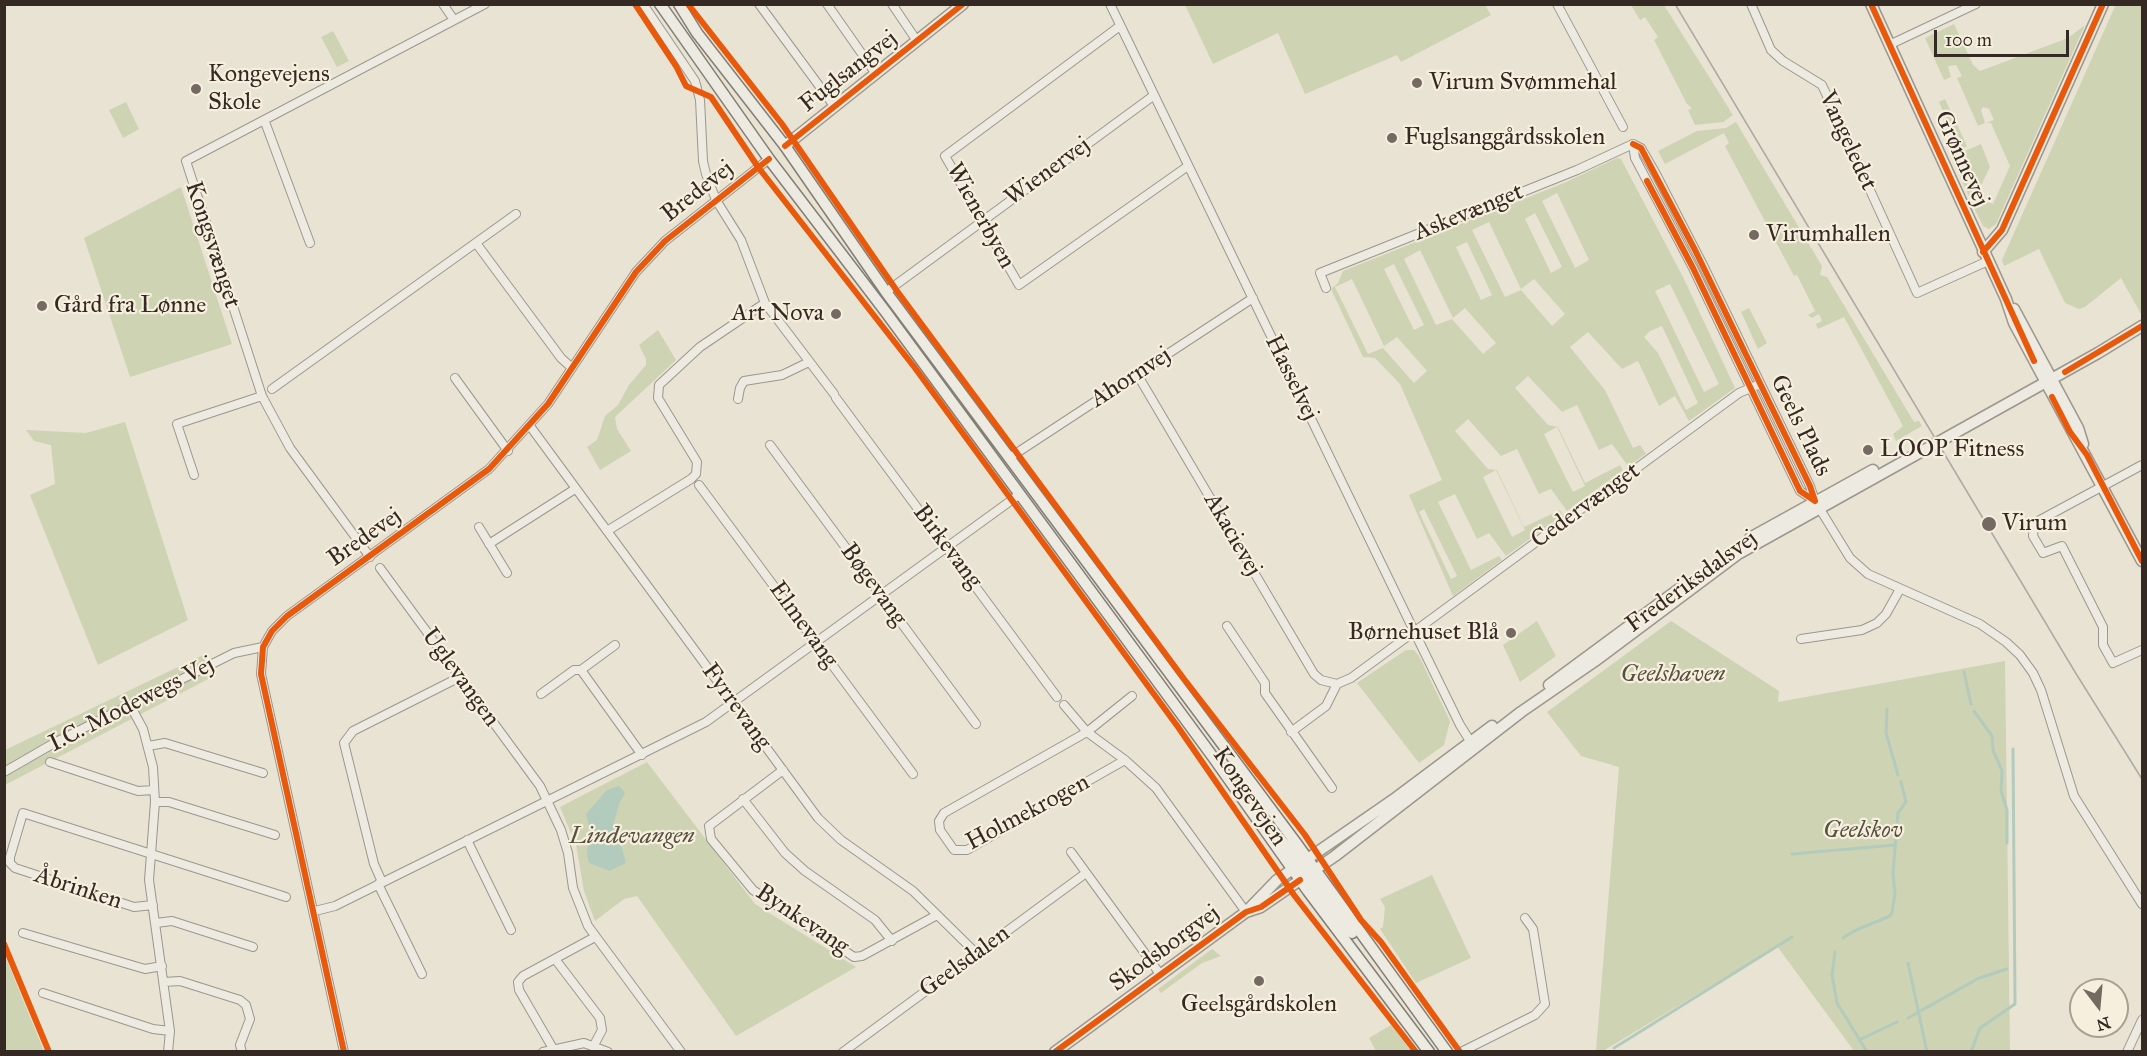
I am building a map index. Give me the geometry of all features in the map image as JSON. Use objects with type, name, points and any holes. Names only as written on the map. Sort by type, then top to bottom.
[{"type":"street","points":[[443,4],[454,20]]},
{"type":"street","name":"Kongsvænget","points":[[370,557],[290,448],[262,396],[186,161],[265,122],[485,4]]},
{"type":"street","points":[[643,4],[694,81],[701,111],[703,161],[716,200]]},
{"type":"street","name":"Kongevejen","points":[[660,4],[769,159],[1020,495],[1236,790],[1376,954],[1447,1052]]},
{"type":"street","name":"Kongevejen","points":[[679,4],[697,33],[785,146],[886,292],[1010,458],[1308,875],[1429,1052]]},
{"type":"street","points":[[759,4],[834,106]]},
{"type":"street","points":[[827,4],[876,74]]},
{"type":"street","points":[[892,4],[917,41]]},
{"type":"street","name":"Hasselvej","points":[[1110,4],[1414,631],[1473,746]]},
{"type":"street","points":[[1557,4],[1623,126]]},
{"type":"street","name":"Vangeledet","points":[[1751,4],[1771,50],[1783,61],[1822,85],[1917,293],[1985,256]]},
{"type":"street","name":"Grønnevej","points":[[1871,4],[2006,298],[2014,323],[2047,378],[2070,432],[2087,455],[2142,561]]},
{"type":"street","points":[[1889,45],[1976,4]]},
{"type":"street","points":[[1985,256],[2002,230],[2103,4]]},
{"type":"street","name":"Fuglsangvej","points":[[785,146],[959,6]]},
{"type":"street","name":"Wienerbyen","points":[[1120,26],[945,156],[1019,285],[1188,166]]},
{"type":"street","name":"Wienervej","points":[[886,292],[1153,96]]},
{"type":"street","points":[[265,122],[310,243]]},
{"type":"street","name":"Askevænget","points":[[1326,288],[1320,273],[1556,179],[1632,144]]},
{"type":"street","name":"Geels Plads","points":[[1632,144],[1641,148],[1656,174],[1818,504]]},
{"type":"street","name":"Geels Plads","points":[[1632,144],[1633,152],[1693,268],[1800,491],[1818,504]]},
{"type":"street","name":"Bredevej","points":[[263,647],[272,632],[287,616],[450,500],[508,451],[530,426],[572,368],[636,272],[665,241],[769,159]]},
{"type":"street","name":"Birkevang","points":[[716,200],[741,240],[765,303],[1058,697]]},
{"type":"street","points":[[272,389],[516,214]]},
{"type":"street","points":[[476,243],[561,358],[572,368]]},
{"type":"street","name":"Ahornvej","points":[[1010,458],[1253,298]]},
{"type":"street","points":[[607,531],[696,474],[697,462],[658,398],[659,385],[700,347],[765,303]]},
{"type":"street","name":"Frederiksdalsvej","points":[[1308,875],[1473,746],[1737,547],[2047,378],[2095,348],[2142,326]]},
{"type":"street","points":[[738,399],[744,381],[782,375],[809,362]]},
{"type":"street","name":"Akacievej","points":[[1137,374],[1314,674],[1321,680],[1337,684]]},
{"type":"street","points":[[455,378],[508,451]]},
{"type":"street","name":"Cedervænget","points":[[1414,631],[1739,393],[1760,384]]},
{"type":"street","points":[[194,475],[177,424],[262,396]]},
{"type":"street","name":"Fyrrevang","points":[[530,426],[818,818],[841,840],[897,879],[976,954]]},
{"type":"street","name":"Bøgevang","points":[[770,445],[976,724]]},
{"type":"street","points":[[2142,465],[2040,520],[2034,526],[2033,536],[2043,553],[2062,546],[2103,627],[2103,645],[2113,663],[2142,650]]},
{"type":"street","name":"Elmevang","points":[[699,485],[913,774]]},
{"type":"street","points":[[489,544],[575,489]]},
{"type":"street","points":[[315,911],[335,906],[642,755],[734,704],[1020,495]]},
{"type":"street","points":[[1818,504],[1850,558],[1860,568],[1900,589],[1980,624],[2020,655],[2033,673],[2041,690],[2074,796],[2142,904]]},
{"type":"street","points":[[479,527],[507,573]]},
{"type":"street","name":"Uglevangen","points":[[380,568],[548,800],[568,853],[573,888],[579,908],[595,937],[681,1052]]},
{"type":"street","points":[[1801,639],[1862,630],[1877,623],[1886,614],[1900,589]]},
{"type":"street","points":[[1227,626],[1265,683],[1265,693],[1332,788]]},
{"type":"street","points":[[1291,732],[1326,706],[1337,684],[1346,681],[1414,631]]},
{"type":"street","points":[[541,694],[574,670],[581,670],[615,645]]},
{"type":"street","points":[[263,647],[261,674],[315,911],[344,1052]]},
{"type":"street","name":"I.C. Modewegs Vej","points":[[4,772],[234,653],[263,647]]},
{"type":"street","points":[[581,670],[642,755]]},
{"type":"street","points":[[422,974],[380,883],[344,743],[353,731],[460,677]]},
{"type":"street","name":"Holmekrogen","points":[[1125,760],[967,850],[954,850],[940,830],[939,821],[944,813],[1088,732],[1132,696]]},
{"type":"street","name":"Åbrinken","points":[[130,705],[148,746],[154,789],[155,802],[149,854],[153,905],[170,1030],[168,1052]]},
{"type":"street","name":"Holmekrogen","points":[[1064,705],[1088,732],[1125,760],[1155,788],[1246,912]]},
{"type":"street","points":[[148,746],[165,743],[263,773]]},
{"type":"street","name":"Frederiksdalsvej","points":[[1300,865],[1473,746]]},
{"type":"street","points":[[50,762],[138,791],[154,789]]},
{"type":"street","name":"Bynkevang","points":[[783,770],[713,820],[709,826],[709,833],[753,890],[769,903],[820,933],[848,955],[862,956],[937,915]]},
{"type":"street","points":[[743,799],[785,853],[805,871],[875,920],[892,941]]},
{"type":"street","points":[[155,802],[169,802],[275,835]]},
{"type":"street","name":"Åbrinken","points":[[153,905],[134,907],[15,868],[10,863],[23,813],[286,897]]},
{"type":"street","points":[[468,840],[511,930]]},
{"type":"street","points":[[1071,852],[1160,974]]},
{"type":"street","name":"Skodsborgvej","points":[[1055,1052],[1246,912],[1267,889],[1300,865]]},
{"type":"street","name":"Geelsdalen","points":[[843,1052],[1086,873]]},
{"type":"street","name":"Skodsborgvej","points":[[1246,912],[1261,907],[1308,875]]},
{"type":"street","points":[[1461,1052],[1535,1015],[1545,1004],[1533,929],[1525,918]]},
{"type":"street","points":[[156,923],[172,921],[253,947]]},
{"type":"street","points":[[23,933],[145,969],[162,966]]},
{"type":"street","points":[[554,1051],[519,990],[518,982],[523,976],[595,937]]},
{"type":"street","points":[[555,958],[600,1018],[602,1029],[594,1045]]},
{"type":"street","points":[[164,982],[180,981],[240,1000],[246,1005],[250,1019],[240,1045],[242,1052]]},
{"type":"street","points":[[43,993],[153,1029],[170,1030]]},
{"type":"street","points":[[2127,1052],[2142,1020]]},
{"type":"street","points":[[543,1052],[584,1043],[608,1052]]},
{"type":"green space","points":[[2116,4],[2142,5],[2141,314],[2121,278],[2085,307],[2079,309],[2065,303],[2039,249],[2004,266],[2002,260]]},
{"type":"green space","points":[[1185,5],[1485,5],[1491,15],[1401,62],[1397,55],[1305,94],[1278,33],[1213,64]]},
{"type":"green space","points":[[1631,5],[1664,5],[1733,115],[1723,122],[1695,125],[1688,110],[1692,108],[1687,104],[1654,40],[1658,37],[1645,17],[1640,20]]},
{"type":"green space","points":[[1954,24],[1973,65],[1980,71],[2068,38],[2085,25],[1996,224],[1989,229],[1983,226],[1974,208],[1979,199],[1993,204],[2010,166],[1991,123],[1986,123],[1994,120],[1989,109],[1983,107],[1981,110],[1985,123],[1978,126],[1957,78],[1962,76],[1956,65],[1948,66],[1951,77],[1944,80],[1925,38]]},
{"type":"green space","points":[[333,31],[349,61],[337,67],[321,37]]},
{"type":"green space","points":[[1945,99],[1967,146],[1960,150],[1939,102]]},
{"type":"green space","points":[[126,102],[139,129],[123,138],[109,110]]},
{"type":"green space","points":[[1736,122],[1822,266],[1820,275],[1827,277],[1914,422],[1919,421],[1922,426],[1896,441],[1893,434],[1903,426],[1844,317],[1818,329],[1816,324],[1822,321],[1819,314],[1812,318],[1808,315],[1815,311],[1725,146],[1729,143],[1724,133],[1665,164],[1658,151],[1697,131],[1726,128]]},
{"type":"green space","points":[[1981,144],[1990,167],[1972,203],[1951,157]]},
{"type":"green space","points":[[1617,158],[1621,159],[1684,279],[1735,388],[1689,421],[1675,396],[1659,406],[1638,361],[1622,369],[1588,332],[1570,347],[1605,390],[1633,448],[1640,445],[1646,454],[1628,466],[1612,444],[1599,450],[1577,405],[1562,412],[1528,376],[1515,388],[1548,425],[1558,427],[1585,483],[1620,465],[1623,470],[1567,511],[1551,489],[1539,494],[1517,449],[1501,456],[1468,419],[1455,431],[1488,469],[1497,470],[1524,527],[1560,510],[1563,515],[1506,556],[1489,533],[1477,539],[1455,494],[1438,502],[1471,570],[1499,556],[1502,560],[1453,596],[1409,495],[1442,480],[1400,384],[1375,358],[1363,357],[1331,289],[1338,283],[1343,271],[1564,183]],"holes":[[[1557,193],[1589,260],[1575,268],[1542,201]],[[1535,213],[1562,267],[1551,273],[1525,219]],[[1489,222],[1521,289],[1534,279],[1565,314],[1552,326],[1521,290],[1505,297],[1472,230]],[[1467,242],[1492,295],[1481,300],[1456,247]],[[1420,250],[1453,318],[1465,308],[1496,343],[1483,354],[1452,319],[1436,325],[1404,259]],[[1394,264],[1424,325],[1414,330],[1384,269]],[[1352,279],[1384,346],[1397,337],[1427,371],[1414,383],[1383,348],[1368,354],[1335,287]],[[1670,284],[1719,384],[1704,392],[1655,291]],[[1662,326],[1698,403],[1686,410],[1658,353],[1644,337],[1650,331]],[[1557,427],[1585,486],[1573,492],[1544,434]],[[1496,470],[1525,530],[1512,537],[1483,477]],[[1424,509],[1457,576],[1451,579],[1419,512]]]},
{"type":"green space","points":[[181,187],[232,344],[130,377],[84,238]]},
{"type":"green space","points":[[1749,308],[1767,343],[1758,349],[1741,312]]},
{"type":"green space","points":[[658,330],[676,360],[615,417],[617,429],[631,451],[600,470],[587,447],[597,440],[605,416],[618,405],[629,385],[646,365],[646,359],[639,345]]},
{"type":"green space","points":[[125,422],[188,620],[98,665],[30,495],[55,484],[51,445],[34,441],[26,430],[86,433]]},
{"type":"green space","points":[[1537,621],[1556,656],[1520,682],[1503,645]]},
{"type":"green space","name":"Geelskov","points":[[1671,621],[1779,691],[1778,702],[2005,661],[2010,1051],[1854,1051],[1777,946],[1603,1051],[1596,1051],[1619,767],[1581,756],[1547,712]]},
{"type":"green space","points":[[1406,650],[1414,650],[1419,656],[1450,721],[1444,745],[1419,763],[1357,683]]},
{"type":"green space","points":[[203,655],[212,677],[5,785],[5,750]]},
{"type":"green space","name":"Lindevangen","points":[[647,762],[755,904],[856,967],[736,1036],[637,896],[624,899],[595,921],[584,891],[576,845],[560,807]]},
{"type":"green space","points":[[1432,875],[1471,958],[1416,983],[1380,929],[1383,927],[1385,907],[1380,899]]},
{"type":"green space","points":[[1212,949],[1221,956],[1202,963],[1161,993],[1158,989]]},
{"type":"green space","points":[[5,956],[44,1051],[5,1051]]},
{"type":"green space","points":[[1391,1025],[1411,1051],[1376,1051],[1369,1038]]},
{"type":"shaded area","points":[[619,786],[625,793],[614,822],[626,863],[610,871],[589,863],[587,854],[590,829],[586,814],[607,790]]},
{"type":"waterway","points":[[1964,672],[1971,704]]},
{"type":"waterway","points":[[1887,709],[1886,733],[1898,775]]},
{"type":"waterway","points":[[1974,711],[1992,736],[1993,750],[2002,771],[2001,791],[2007,810],[2007,843]]},
{"type":"waterway","points":[[1971,1052],[1980,1028],[2015,1004],[2013,749]]},
{"type":"waterway","points":[[1843,938],[1890,916],[1892,912],[1895,894],[1893,873],[1898,813],[1906,802],[1901,782]]},
{"type":"waterway","points":[[1792,854],[1895,845]]},
{"type":"waterway","points":[[1614,1048],[1792,937]]},
{"type":"waterway","points":[[1835,952],[1832,975],[1837,1003],[1867,1052]]},
{"type":"waterway","points":[[1908,963],[1927,1052]]},
{"type":"waterway","points":[[1908,1018],[1979,978],[2007,969]]},
{"type":"waterway","points":[[1859,1040],[1897,1022]]},
{"type":"tram line","points":[[1675,4],[2075,672],[2142,779]]},
{"type":"cycle path","points":[[635,4],[676,66],[686,86],[711,97],[758,167],[915,368],[1178,727],[1294,895],[1416,1052]]},
{"type":"cycle path","points":[[688,4],[782,124],[897,291],[1184,679],[1305,835],[1361,920],[1381,942],[1460,1052]]},
{"type":"cycle path","points":[[785,146],[963,4]]},
{"type":"cycle path","points":[[1871,4],[2034,361]]},
{"type":"cycle path","points":[[1983,252],[2002,230],[2103,4]]},
{"type":"cycle path","points":[[1633,144],[1641,148],[1695,250],[1810,486],[1815,501]]},
{"type":"cycle path","points":[[344,1052],[261,674],[263,647],[272,631],[287,616],[489,469],[548,404],[636,272],[665,241],[769,159]]},
{"type":"cycle path","points":[[1647,181],[1693,268],[1800,491],[1815,501]]},
{"type":"cycle path","points":[[2065,372],[2142,326]]},
{"type":"cycle path","points":[[2052,397],[2070,432],[2087,455],[2142,561]]},
{"type":"cycle path","points":[[1055,1052],[1246,912],[1261,907],[1300,880]]},
{"type":"cycle path","points":[[4,944],[49,1052]]},
{"type":"place","name":"Virum Svømmehal","points":[[1417,83]]},
{"type":"place","name":"Kongevejens Skole","points":[[196,89]]},
{"type":"place","name":"Fuglsanggårdsskolen","points":[[1392,138]]},
{"type":"place","name":"Virumhallen","points":[[1754,235]]},
{"type":"place","name":"Gård fra Lønne","points":[[42,306]]},
{"type":"place","name":"Art Nova","points":[[836,314]]},
{"type":"place","name":"LOOP Fitness","points":[[1868,450]]},
{"type":"place","name":"Virum","points":[[1989,524]]},
{"type":"place","name":"Børnehuset Blå","points":[[1511,633]]},
{"type":"place","name":"Geelsgårdskolen","points":[[1259,981]]},
{"type":"park label","name":"Geelshaven","points":[[1673,675]]}]
